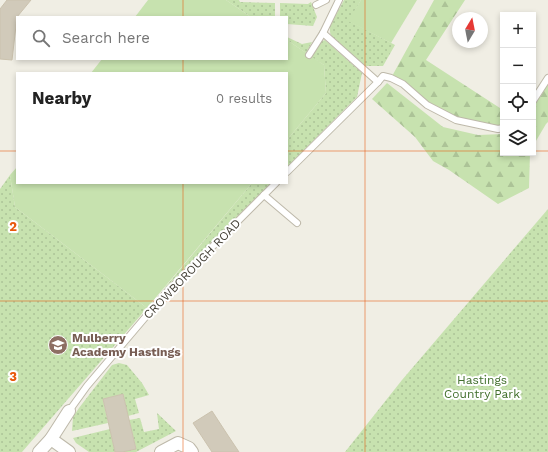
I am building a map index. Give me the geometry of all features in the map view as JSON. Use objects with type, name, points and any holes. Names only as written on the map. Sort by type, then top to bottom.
[{"type":"street","name":"CROWBOROUGH ROAD","points":[[39,452],[51,439],[69,411]]},
{"type":"street","points":[[51,439],[69,452]]},
{"type":"street","points":[[161,452],[178,443],[189,448],[192,452]]},
{"type":"lane","points":[[316,5],[326,0]]},
{"type":"lane","points":[[309,55],[323,33],[339,0]]},
{"type":"lane","points":[[323,33],[378,82]]},
{"type":"lane","points":[[288,171],[383,76],[403,84],[427,105],[456,120],[500,129]]},
{"type":"lane","points":[[536,97],[548,78]]},
{"type":"lane","name":"CROWBOROUGH ROAD","points":[[69,411],[87,386],[165,294],[275,184]]},
{"type":"lane","points":[[264,195],[297,223]]},
{"type":"green space","points":[[148,0],[226,0],[250,16],[136,16]]},
{"type":"green space","points":[[226,0],[275,3],[275,16],[250,16]]},
{"type":"green space","points":[[344,0],[361,0],[349,21],[395,45],[383,66],[364,66],[332,38],[330,26]]},
{"type":"green space","points":[[361,0],[417,0],[391,43],[348,21]]},
{"type":"green space","points":[[434,0],[465,0],[457,12],[452,12],[452,20],[426,60],[500,108],[500,127],[498,129],[456,120],[427,105],[391,78]]},
{"type":"green space","points":[[311,2],[317,17],[313,26],[288,24],[288,16],[280,16],[280,3],[308,4]]},
{"type":"green space","points":[[288,37],[302,44],[312,42],[306,53],[288,41]]},
{"type":"green space","points":[[325,40],[362,73],[357,97],[288,166],[288,139],[326,93],[324,65],[311,57],[320,42]]},
{"type":"green space","points":[[288,41],[324,65],[326,93],[288,139],[288,72],[92,72],[101,60],[288,60]]},
{"type":"green space","points":[[548,82],[548,122],[536,141],[536,120],[536,97]]},
{"type":"green space","points":[[387,83],[443,127],[478,135],[500,134],[500,156],[530,156],[529,188],[498,204],[449,170],[433,161],[415,137],[372,99]]},
{"type":"green space","points":[[16,168],[16,184],[251,184],[147,308],[15,207],[10,175]]},
{"type":"green space","points":[[10,175],[15,207],[147,308],[22,452],[0,452],[0,189]]},
{"type":"green space","points":[[251,184],[270,184],[162,291]]},
{"type":"green space","name":"Hastings Country Park","points":[[548,209],[548,452],[345,452],[402,380]]},
{"type":"green space","points":[[119,363],[127,365],[142,383],[149,395],[135,399],[139,413],[128,416],[123,394],[103,399],[108,423],[72,431],[73,417],[79,408],[112,365]]},
{"type":"green space","points":[[157,413],[176,431],[136,452],[122,452],[136,448],[129,420],[140,418],[144,432],[159,429]]},
{"type":"green space","points":[[110,429],[115,452],[89,452],[76,443],[73,438]]},
{"type":"building","points":[[7,0],[31,0],[18,16],[16,16],[12,60],[0,59],[0,9]]},
{"type":"building","points":[[123,394],[136,449],[115,452],[103,399]]},
{"type":"building","points":[[212,411],[239,452],[212,452],[193,423]]},
{"type":"place","name":"Mulberry Academy Hastings","points":[[58,345]]}]
